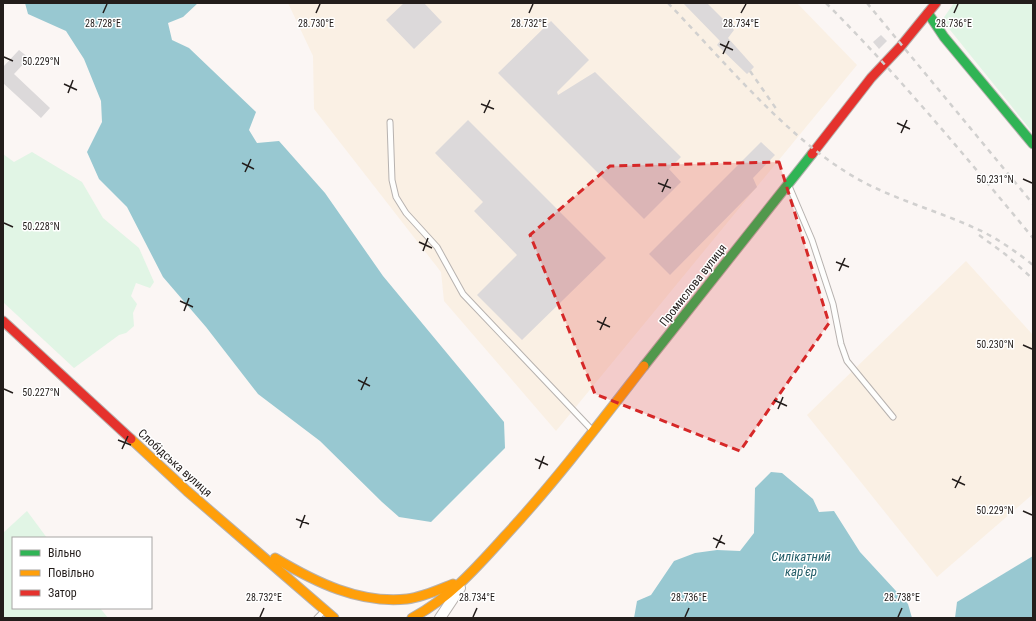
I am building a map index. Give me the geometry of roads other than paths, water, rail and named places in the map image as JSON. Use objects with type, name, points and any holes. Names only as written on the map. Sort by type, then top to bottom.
[{"type":"street","name":"Промислова вулиця","points":[[465,580],[548,489],[871,78],[936,3]]},
{"type":"street","points":[[928,14],[944,36],[1033,144]]},
{"type":"street","name":"Слобідська вулиця","points":[[3,321],[187,491],[334,618]]},
{"type":"street","points":[[230,528],[311,579],[358,597],[381,600],[408,598],[465,580]]},
{"type":"street","points":[[412,618],[429,609],[465,580]]},
{"type":"street","points":[[440,618],[465,580]]},
{"type":"lane","points":[[390,122],[392,180],[396,197],[406,213],[437,247],[463,294],[593,432]]},
{"type":"lane","points":[[788,184],[814,247],[833,304],[841,344],[847,361],[892,417]]},
{"type":"lane","points":[[317,618],[325,611]]},
{"type":"water","points":[[25,3],[198,3],[183,17],[168,23],[172,40],[189,48],[256,112],[249,130],[257,143],[279,141],[325,193],[383,276],[504,422],[505,448],[431,522],[399,517],[320,441],[258,394],[206,327],[163,277],[127,207],[99,179],[87,152],[102,122],[101,101],[84,59],[66,31],[28,14]]},
{"type":"water","name":"Силікатний кар'єр","points":[[771,472],[782,473],[813,499],[819,512],[834,511],[860,552],[908,604],[912,618],[634,618],[637,601],[651,595],[674,561],[695,553],[717,550],[740,551],[754,533],[755,488]]},
{"type":"water","points":[[1033,556],[1033,618],[955,618],[957,602]]},
{"type":"railway","points":[[668,3],[753,93],[822,156],[846,172],[878,189],[992,236],[1033,265]]},
{"type":"railway","points":[[826,3],[880,60],[958,148],[1033,238]]},
{"type":"railway","points":[[867,3],[1033,204]]},
{"type":"railway","points":[[750,71],[777,110]]},
{"type":"railway","points":[[979,235],[1005,254],[1033,279]]}]
